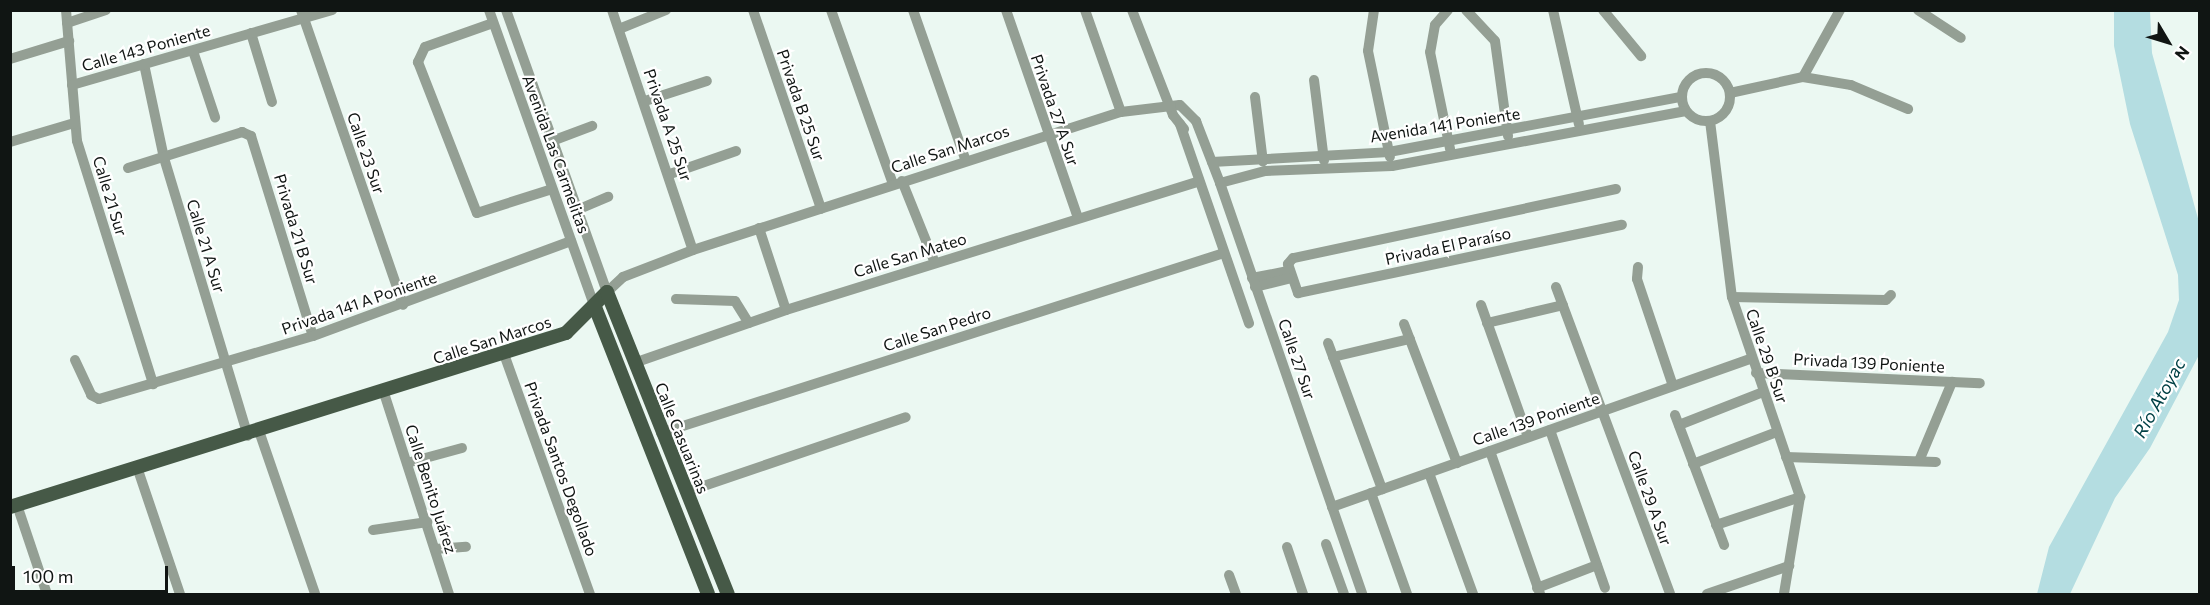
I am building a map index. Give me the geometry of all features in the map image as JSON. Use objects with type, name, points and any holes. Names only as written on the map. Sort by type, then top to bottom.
[{"type":"main road","name":"Calle San Marcos","points":[[14,506],[138,470],[567,333],[595,307],[607,292]]},
{"type":"main road","name":"Calle Casuarinas","points":[[607,292],[661,433],[728,594]]},
{"type":"main road","points":[[595,307],[708,594]]},
{"type":"street","name":"Calle 21 Sur","points":[[66,10],[74,123],[153,384]]},
{"type":"street","points":[[67,23],[106,10]]},
{"type":"street","name":"Calle 143 Poniente","points":[[72,85],[193,51],[302,15],[332,10]]},
{"type":"street","name":"Avenida Las Carmelitas","points":[[489,10],[595,307]]},
{"type":"street","name":"Avenida Las Carmelitas","points":[[506,10],[607,292]]},
{"type":"street","name":"Privada A 25 Sur","points":[[612,10],[670,174],[693,250]]},
{"type":"street","points":[[619,29],[666,10]]},
{"type":"street","name":"Privada B 25 Sur","points":[[753,10],[821,209]]},
{"type":"street","points":[[831,10],[897,183],[935,263]]},
{"type":"street","points":[[913,10],[966,161]]},
{"type":"street","name":"Privada 27 A Sur","points":[[1006,10],[1047,135],[1078,218]]},
{"type":"street","points":[[1085,10],[1121,112]]},
{"type":"street","name":"Calle 27 Sur","points":[[1132,10],[1167,102],[1180,124],[1198,136]]},
{"type":"street","points":[[1374,10],[1368,51],[1392,166]]},
{"type":"street","points":[[1448,10],[1435,25],[1430,52],[1452,156]]},
{"type":"street","points":[[1466,10],[1495,41],[1510,145]]},
{"type":"street","points":[[1603,10],[1641,57]]},
{"type":"street","points":[[1803,78],[1840,10]]},
{"type":"street","points":[[1918,10],[1962,38]]},
{"type":"street","points":[[1555,11],[1580,131]]},
{"type":"street","name":"Calle 23 Sur","points":[[302,15],[403,305]]},
{"type":"street","points":[[493,23],[425,47],[418,62],[477,213],[552,189]]},
{"type":"street","points":[[251,33],[272,102]]},
{"type":"street","points":[[10,60],[69,41]]},
{"type":"street","points":[[193,51],[215,117]]},
{"type":"street","name":"Calle 21 A Sur","points":[[144,64],[164,158],[226,363],[315,594]]},
{"type":"street","points":[[1704,73],[1718,76],[1730,93],[1723,114],[1710,121],[1686,111],[1682,97],[1691,78],[1704,73]]},
{"type":"street","points":[[1730,93],[1803,78],[1851,85],[1908,109]]},
{"type":"street","points":[[1314,80],[1326,169]]},
{"type":"street","points":[[645,101],[707,81]]},
{"type":"street","points":[[1255,97],[1265,171]]},
{"type":"street","name":"Avenida 141 Poniente","points":[[1212,162],[1262,157],[1389,152],[1682,97]]},
{"type":"street","name":"Calle San Marcos","points":[[607,292],[623,277],[693,250],[1047,135],[1121,112],[1167,102]]},
{"type":"street","name":"Calle 27 Sur","points":[[1167,102],[1190,111],[1198,136],[1212,162],[1362,594]]},
{"type":"street","name":"Avenida 141 Poniente","points":[[1220,183],[1265,171],[1392,166],[1686,111]]},
{"type":"street","name":"Calle 29 B Sur","points":[[1710,121],[1732,297],[1751,359],[1800,497],[1784,594]]},
{"type":"street","points":[[10,142],[74,123]]},
{"type":"street","points":[[1180,124],[1197,182],[1249,323]]},
{"type":"street","points":[[552,141],[592,126]]},
{"type":"street","name":"Privada 21 B Sur","points":[[164,158],[247,133],[313,336]]},
{"type":"street","points":[[670,174],[736,151]]},
{"type":"street","points":[[128,168],[164,158]]},
{"type":"street","name":"Calle San Mateo","points":[[634,363],[786,310],[1197,182]]},
{"type":"street","name":"Privada El Paraíso","points":[[1616,189],[1293,258],[1290,275],[1298,293],[1622,225]]},
{"type":"street","points":[[577,210],[608,197]]},
{"type":"street","points":[[759,228],[786,310]]},
{"type":"street","name":"Privada 141 A Poniente","points":[[75,360],[95,398],[153,384],[313,336],[403,305],[571,241]]},
{"type":"street","name":"Calle San Pedro","points":[[661,433],[1224,254]]},
{"type":"street","points":[[1638,267],[1637,279],[1672,386]]},
{"type":"street","name":"Privada El Paraíso","points":[[1254,282],[1290,275]]},
{"type":"street","name":"Calle 29 A Sur","points":[[1556,287],[1670,594]]},
{"type":"street","points":[[1732,297],[1886,300],[1891,295]]},
{"type":"street","points":[[675,299],[735,301],[749,323]]},
{"type":"street","points":[[1481,305],[1528,437]]},
{"type":"street","points":[[1487,322],[1563,305]]},
{"type":"street","points":[[1404,324],[1456,463]]},
{"type":"street","points":[[1333,357],[1410,339]]},
{"type":"street","points":[[1328,342],[1377,491],[1407,594]]},
{"type":"street","name":"Privada Santos Degollado","points":[[504,354],[590,594]]},
{"type":"street","name":"Calle 139 Poniente","points":[[1332,507],[1751,359]]},
{"type":"street","name":"Privada 139 Poniente","points":[[1756,373],[1980,383]]},
{"type":"street","points":[[1919,461],[1952,382]]},
{"type":"street","points":[[1724,544],[1677,420],[1763,392]]},
{"type":"street","name":"Calle Benito Juárez","points":[[384,393],[449,594]]},
{"type":"street","points":[[686,492],[906,417]]},
{"type":"street","points":[[1550,430],[1605,588]]},
{"type":"street","points":[[1694,464],[1777,432]]},
{"type":"street","points":[[407,463],[462,448]]},
{"type":"street","points":[[1490,451],[1539,591],[1597,565]]},
{"type":"street","points":[[1786,457],[1936,462]]},
{"type":"street","points":[[138,470],[180,594]]},
{"type":"street","points":[[1429,473],[1473,594]]},
{"type":"street","points":[[1716,525],[1800,497]]},
{"type":"street","points":[[14,506],[46,594],[40,594]]},
{"type":"street","points":[[373,530],[427,522]]},
{"type":"street","points":[[1326,544],[1344,594]]},
{"type":"street","points":[[1287,547],[1303,594]]},
{"type":"street","points":[[435,549],[466,548]]},
{"type":"street","points":[[1707,594],[1789,566]]},
{"type":"street","points":[[1229,575],[1236,594]]},
{"type":"water","name":"Río Atoyac","points":[[2114,11],[2150,11],[2152,53],[2199,222],[2199,355],[2150,448],[2115,498],[2070,594],[2037,594],[2049,547],[2168,332],[2179,300],[2178,275],[2130,124],[2114,46]]}]
